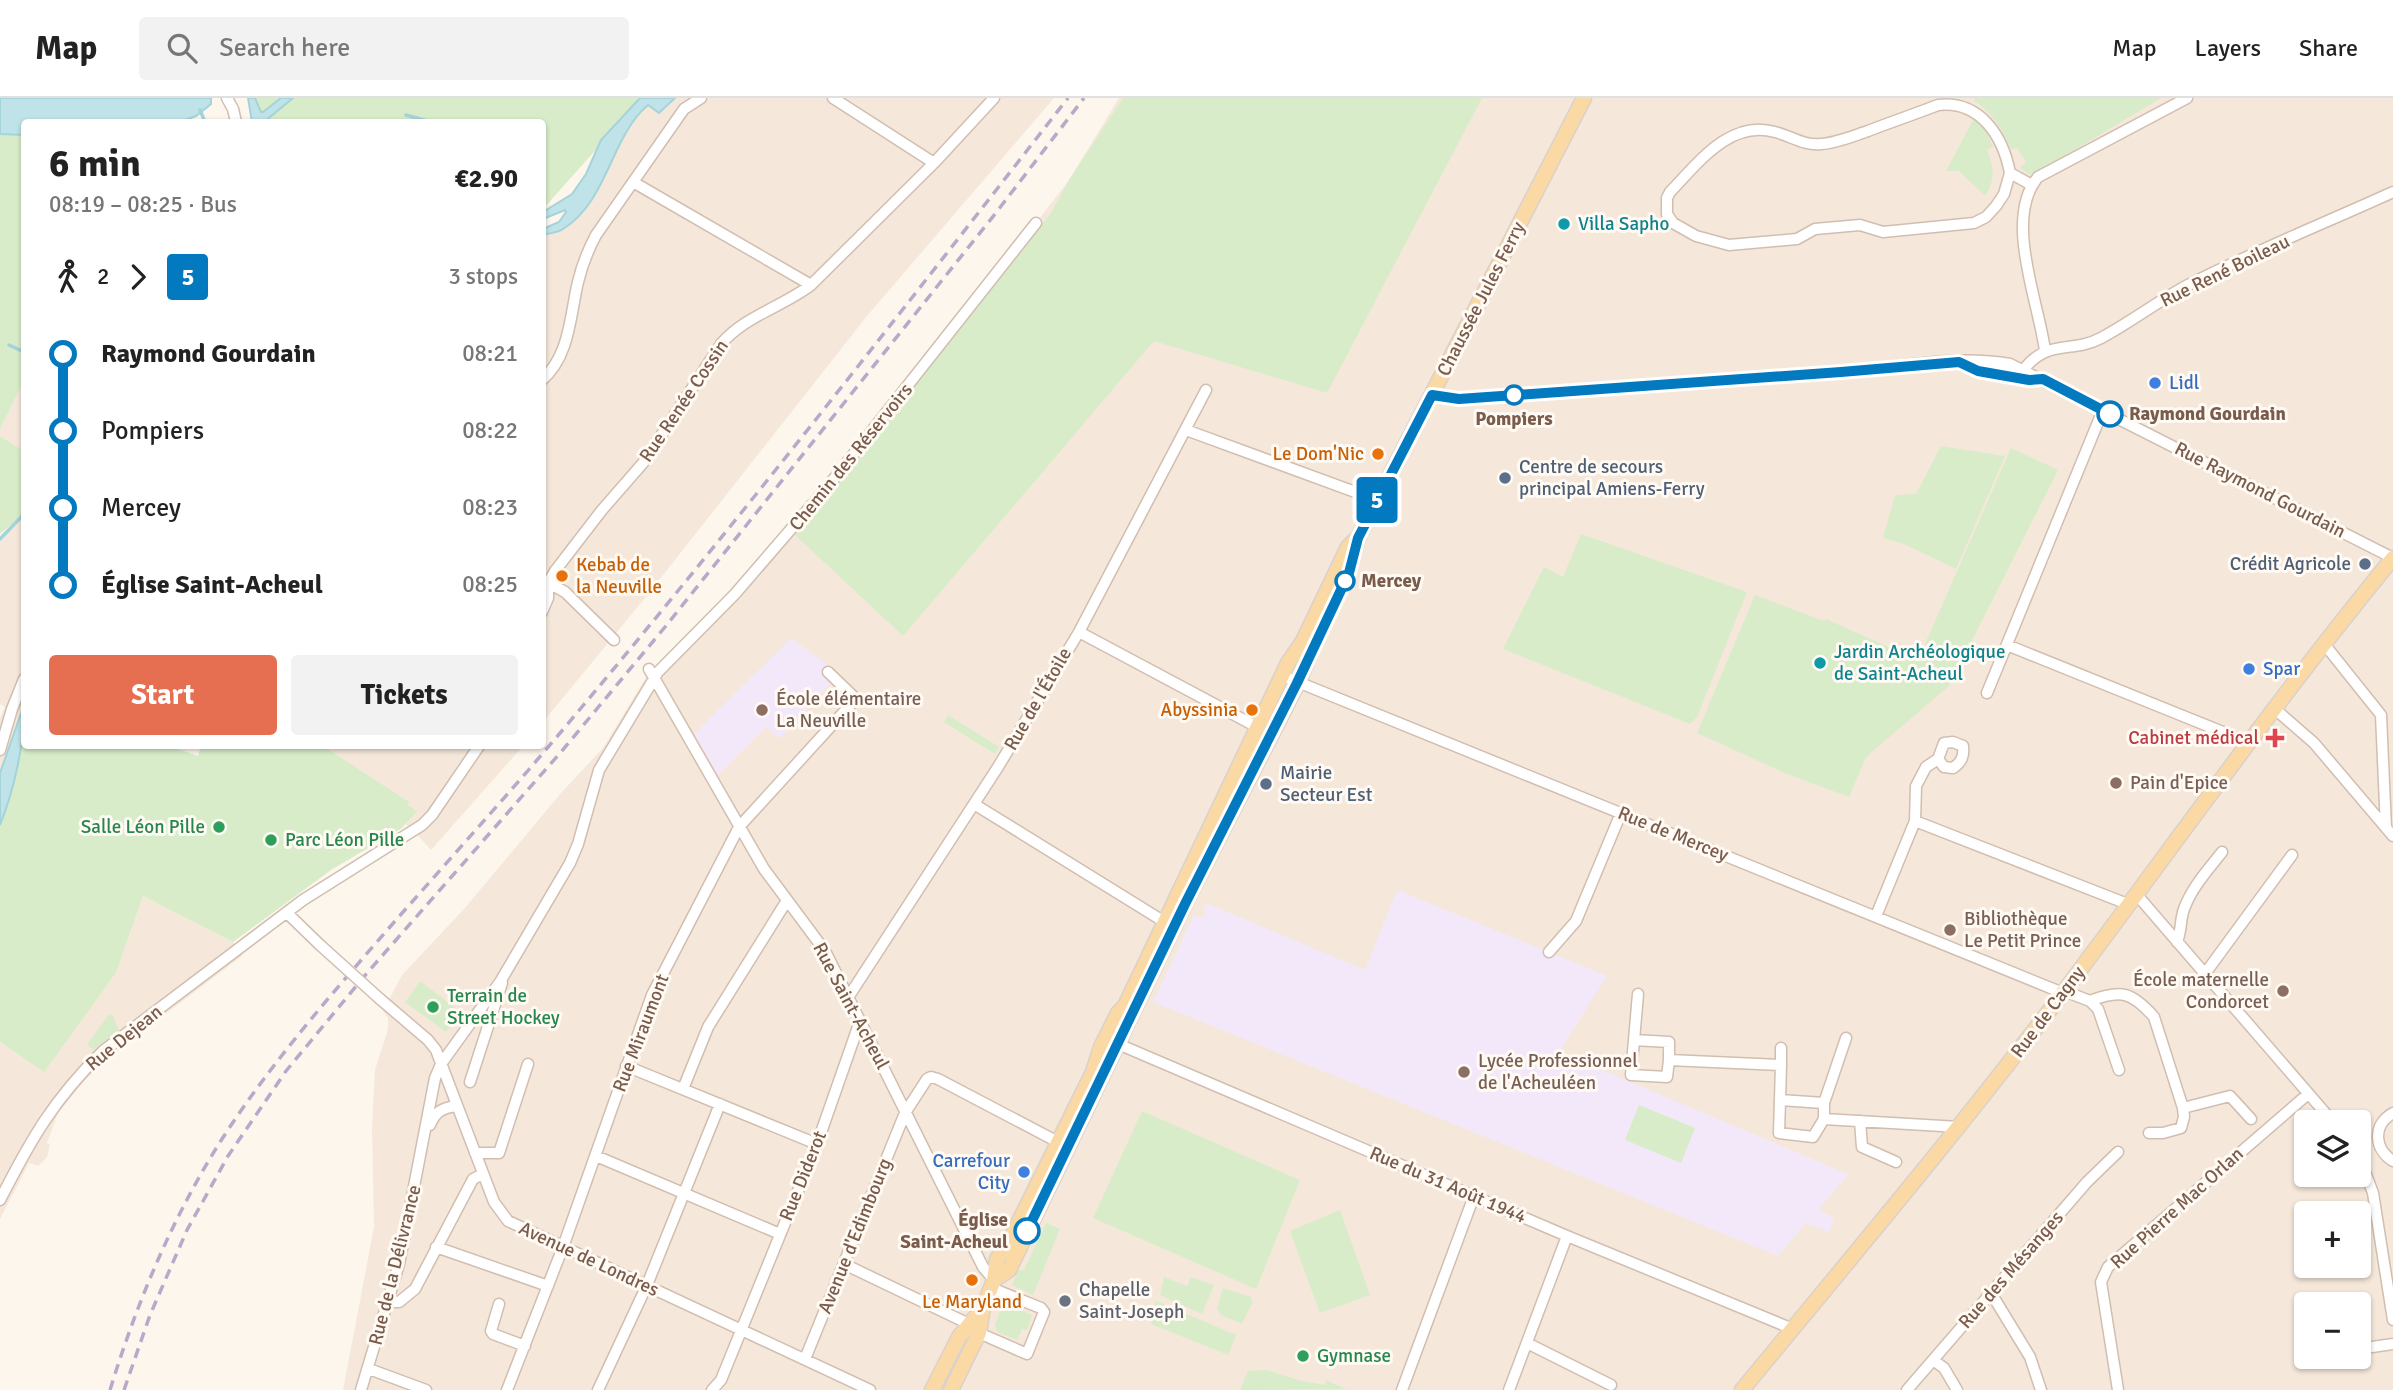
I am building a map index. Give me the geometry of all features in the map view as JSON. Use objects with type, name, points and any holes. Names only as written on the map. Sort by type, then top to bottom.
[{"type":"main road","name":"Chaussée Jules Ferry","points":[[951,1390],[993,1284],[1009,1270],[1112,1041],[1297,683],[1349,573],[1358,538],[1584,98]]},
{"type":"main road","name":"Chaussée Jules Ferry","points":[[1112,1041],[1118,1013],[1125,1006],[1163,921],[1290,661],[1303,641],[1348,547],[1358,538]]},
{"type":"main road","name":"Rue de Cagny","points":[[1742,1390],[1959,1127],[2275,709],[2393,558]]},
{"type":"main road","points":[[993,1284],[997,1259],[1007,1246],[1093,1072],[1112,1041]]},
{"type":"main road","name":"Chaussée Jules Ferry","points":[[932,1390],[959,1337],[974,1328]]},
{"type":"street","points":[[227,98],[235,119]]},
{"type":"street","points":[[546,376],[560,357],[587,251],[620,198],[684,109],[701,98]]},
{"type":"street","points":[[833,98],[934,163]]},
{"type":"street","name":"Rue Renée Cossin","points":[[546,580],[643,463],[729,334],[743,323],[784,303],[811,285],[934,163],[994,98]]},
{"type":"street","points":[[2024,369],[2034,357],[2045,351],[2022,226],[2032,185],[2038,177],[2187,98]]},
{"type":"street","points":[[1951,103],[1973,110],[1984,118],[1994,131],[2007,158],[2010,173],[2004,194],[1986,217],[1957,226],[1883,232],[1860,225],[1815,229],[1797,239],[1730,245],[1696,236],[1673,223],[1667,214],[1667,198],[1670,192],[1722,140],[1734,134],[1761,130],[1776,132],[1806,144],[1821,145],[1951,103]]},
{"type":"street","points":[[2010,173],[2032,185]]},
{"type":"street","points":[[634,182],[811,285]]},
{"type":"street","name":"Rue René Boileau","points":[[2045,351],[2098,340],[2187,286],[2393,192]]},
{"type":"street","name":"Chemin des Réservoirs","points":[[651,675],[658,672],[735,594],[829,485],[1036,223]]},
{"type":"street","name":"Rue Raymond Gourdain","points":[[1432,395],[1459,399],[1979,360],[2010,363],[2393,558]]},
{"type":"street","name":"Rue de l'Étoile","points":[[849,996],[974,804],[1079,632],[1206,390]]},
{"type":"street","points":[[1987,693],[2103,410]]},
{"type":"street","points":[[1186,430],[1377,500]]},
{"type":"street","points":[[546,582],[565,592],[614,640]]},
{"type":"street","points":[[1079,632],[1259,728]]},
{"type":"street","points":[[2007,645],[2250,743]]},
{"type":"street","points":[[2325,645],[2381,715],[2390,832]]},
{"type":"street","name":"Rue Miraumont","points":[[507,1390],[563,1247],[652,995],[739,827],[853,702],[853,696],[828,672]]},
{"type":"street","name":"Rue Saint-Acheul","points":[[651,675],[786,902],[825,951],[993,1284]]},
{"type":"street","name":"Rue de la Délivrance","points":[[361,1390],[389,1302],[425,1138],[435,1078],[441,1064],[500,982],[570,863],[599,770],[651,675]]},
{"type":"street","name":"Rue de Mercey","points":[[1283,676],[2090,1001]]},
{"type":"street","points":[[0,750],[21,686]]},
{"type":"street","points":[[2275,709],[2314,743],[2390,832]]},
{"type":"street","name":"Rue Dejean","points":[[0,1200],[47,1115],[80,1073],[103,1051],[330,881],[422,825],[432,815],[478,749]]},
{"type":"street","points":[[1876,916],[1915,821],[1916,786],[1926,767],[1938,759]]},
{"type":"street","points":[[974,804],[1163,921]]},
{"type":"street","points":[[1549,952],[1576,921],[1621,813]]},
{"type":"street","points":[[1915,821],[2133,900],[2178,942],[2322,1110]]},
{"type":"street","points":[[2178,942],[2183,928],[2183,912],[2193,890],[2222,852]]},
{"type":"street","points":[[2204,975],[2292,855]]},
{"type":"street","points":[[683,1089],[708,1027],[786,902]]},
{"type":"street","name":"Avenue de Londres","points":[[287,913],[436,1050],[483,1174],[503,1216],[514,1225],[742,1328],[870,1390]]},
{"type":"street","points":[[470,1082],[503,983],[500,982]]},
{"type":"street","points":[[2119,1070],[2098,1009],[2090,1001],[2120,993],[2144,1005],[2154,1017],[2183,1108],[2181,1128],[2163,1133],[2149,1133]]},
{"type":"street","points":[[1634,1040],[1669,1042],[1667,1077],[1631,1074],[1638,994]]},
{"type":"street","name":"Rue Diderot","points":[[712,1390],[721,1380],[817,1144],[862,1022]]},
{"type":"street","points":[[1781,1048],[1779,1133],[1813,1137],[1824,1119],[1824,1103],[1846,1038]]},
{"type":"street","name":"Rue du 31 Août 1944","points":[[1112,1041],[1567,1236],[1793,1329]]},
{"type":"street","points":[[1669,1059],[1781,1065]]},
{"type":"street","points":[[475,1153],[499,1153],[528,1064]]},
{"type":"street","points":[[626,1066],[817,1144]]},
{"type":"street","name":"Avenue d'Edimbourg","points":[[805,1359],[905,1113],[923,1083],[931,1077],[1058,1142]]},
{"type":"street","name":"Rue Pierre Mac Orlan","points":[[2118,1390],[2101,1282],[2108,1267],[2308,1094]]},
{"type":"street","points":[[2183,1108],[2230,1096],[2251,1119]]},
{"type":"street","points":[[1780,1100],[1824,1103]]},
{"type":"street","points":[[598,1390],[647,1285],[720,1104]]},
{"type":"street","name":"Rue de la Délivrance","points":[[425,1138],[434,1115],[441,1109],[456,1106]]},
{"type":"street","points":[[2393,1113],[2383,1121],[2378,1133],[2382,1152],[2393,1161]]},
{"type":"street","points":[[1824,1119],[1959,1127]]},
{"type":"street","points":[[1860,1121],[1862,1147],[1896,1162]]},
{"type":"street","name":"Rue des Mésanges","points":[[1907,1390],[2087,1182],[2118,1152]]},
{"type":"street","points":[[2371,1155],[2382,1152]]},
{"type":"street","points":[[596,1156],[780,1234]]},
{"type":"street","points":[[389,1302],[399,1302],[415,1289],[473,1179],[483,1174]]},
{"type":"street","points":[[2370,1187],[2375,1203],[2393,1320]]},
{"type":"street","points":[[1402,1390],[1474,1196]]},
{"type":"street","points":[[1510,1390],[1567,1236]]},
{"type":"street","points":[[436,1247],[548,1286]]},
{"type":"street","points":[[844,1264],[1032,1356],[1044,1312],[993,1284]]},
{"type":"street","points":[[1991,1293],[2030,1357],[2041,1390]]},
{"type":"street","points":[[499,1304],[491,1331],[525,1346]]},
{"type":"street","points":[[1527,1343],[1611,1385]]},
{"type":"street","points":[[2372,1347],[2393,1344]]},
{"type":"street","points":[[1933,1360],[1944,1368],[1957,1390]]},
{"type":"street","points":[[369,1369],[426,1390]]},
{"type":"shaded area","points":[[649,98],[1054,98],[867,316],[645,598],[546,718],[546,230],[562,225]]},
{"type":"shaded area","points":[[1119,98],[2393,98],[2393,1390],[343,1390],[374,1227],[372,1127],[375,1070],[388,1029],[388,1018],[383,1011],[402,975],[464,909],[561,793],[603,748],[648,674],[668,667],[947,339],[1069,180]]},
{"type":"shaded area","points":[[21,387],[21,449],[0,436],[0,429]]},
{"type":"shaded area","points":[[21,517],[21,744],[0,797],[0,718],[5,707],[0,704],[0,537]]},
{"type":"shaded area","name":"École élémentaire La Neuville","points":[[791,638],[828,665],[823,676],[831,683],[781,737],[766,727],[718,775],[694,734]]},
{"type":"shaded area","points":[[312,749],[520,749],[431,850],[414,831]]},
{"type":"shaded area","name":"Lycée Professionnel de l'Acheuléen","points":[[1397,890],[1607,976],[1559,1052],[1848,1174],[1818,1210],[1834,1218],[1829,1232],[1806,1223],[1778,1256],[1153,1002],[1194,915],[1200,918],[1206,914],[1206,903],[1365,970]]},
{"type":"shaded area","points":[[143,896],[233,942],[242,956],[123,1046],[85,1080],[58,1113],[47,1143],[50,1145],[47,1157],[38,1166],[29,1163],[0,1219],[0,1042],[43,1071],[116,973]]},
{"type":"green space","points":[[248,98],[642,98],[546,206],[546,119],[252,119]]},
{"type":"green space","points":[[1123,98],[1482,98],[1327,393],[1154,341],[903,636],[795,535],[1051,213],[1069,180]]},
{"type":"green space","points":[[1975,98],[2161,98],[2036,173],[2029,174],[2020,168],[2026,162],[2017,148],[2011,149],[1996,122],[1974,101]]},
{"type":"green space","points":[[1974,118],[1993,146],[1987,150],[1993,173],[1985,196],[1959,171],[1946,171]]},
{"type":"green space","points":[[0,134],[21,135],[21,387],[0,429]]},
{"type":"green space","points":[[0,436],[21,449],[21,516],[0,534]]},
{"type":"green space","points":[[1941,446],[2005,456],[1956,569],[1904,544],[1883,538],[1895,495],[1916,494]]},
{"type":"green space","points":[[2011,448],[2058,470],[1949,686],[1866,757],[1849,797],[1787,774],[1697,733],[1755,595],[1824,621],[1826,619],[1918,660]]},
{"type":"green space","points":[[1581,534],[1747,592],[1697,717],[1690,724],[1503,649],[1544,567],[1563,577]]},
{"type":"green space","points":[[948,715],[999,747],[995,754],[944,722]]},
{"type":"green space","points":[[21,748],[178,749],[198,756],[200,749],[328,749],[409,802],[408,805],[417,811],[402,828],[331,870],[233,942],[143,896],[116,973],[44,1072],[0,1042],[0,825],[9,802]]},
{"type":"green space","name":"Terrain de Street Hockey","points":[[420,981],[461,1012],[446,1032],[405,1002]]},
{"type":"green space","points":[[112,1014],[119,1030],[93,1050],[87,1044]]},
{"type":"green space","points":[[1639,1105],[1695,1128],[1681,1163],[1625,1140]]},
{"type":"green space","points":[[1142,1111],[1300,1180],[1256,1289],[1093,1218]]},
{"type":"green space","points":[[1340,1210],[1370,1295],[1320,1313],[1290,1231]]},
{"type":"green space","points":[[1046,1223],[1060,1229],[1033,1295],[1012,1285],[1018,1270],[1024,1270]]},
{"type":"green space","points":[[1164,1277],[1187,1286],[1191,1277],[1214,1285],[1202,1314],[1160,1295]]},
{"type":"green space","points":[[1223,1288],[1251,1297],[1252,1303],[1242,1324],[1221,1315],[1217,1308]]},
{"type":"green space","points":[[1156,1301],[1236,1335],[1228,1355],[1151,1324]]},
{"type":"green space","points":[[1003,1303],[1032,1315],[1027,1330],[1022,1329],[1017,1340],[997,1332],[995,1325]]},
{"type":"green space","points":[[1267,1370],[1301,1381],[1325,1385],[1326,1380],[1345,1389],[1240,1390],[1248,1371]]},
{"type":"water","points":[[0,98],[211,98],[211,104],[188,119],[21,119],[21,135],[0,134]]},
{"type":"water","points":[[248,98],[255,98],[263,112],[281,98],[293,98],[268,119],[252,119]]},
{"type":"water","points":[[640,98],[675,98],[659,113],[648,105],[625,134],[590,202],[578,217],[563,229],[546,234],[546,228],[559,222],[566,212],[565,210],[546,218],[546,210],[572,194],[586,174],[601,140]]},
{"type":"water","points":[[21,714],[18,766],[0,825],[0,773]]},
{"type":"waterway","points":[[200,110],[204,119]]},
{"type":"waterway","points":[[406,115],[420,119]]},
{"type":"waterway","points":[[9,345],[21,351]]},
{"type":"waterway","points":[[0,539],[21,517]]},
{"type":"railway","points":[[110,1390],[144,1292],[172,1229],[204,1168],[260,1084],[345,979],[534,764],[705,558],[1068,98]]},
{"type":"railway","points":[[124,1390],[150,1315],[187,1230],[228,1156],[286,1071],[665,627],[995,214],[1084,98]]},
{"type":"bus line","name":"5","points":[[1027,1231],[1185,904],[1297,683],[1349,573],[1358,538],[1432,395],[1459,399],[1959,362],[1978,371],[2029,380],[2043,379],[2110,414]]},
{"type":"place","name":"Villa Sapho","points":[[1564,224]]},
{"type":"place","name":"Lidl","points":[[2155,383]]},
{"type":"place","name":"Pompiers","points":[[1514,395]]},
{"type":"place","name":"Raymond Gourdain","points":[[2110,414]]},
{"type":"place","name":"Le Dom'Nic","points":[[1378,454]]},
{"type":"place","name":"Centre de secours principal Amiens-Ferry","points":[[1505,478]]},
{"type":"place","name":"Crédit Agricole","points":[[2365,564]]},
{"type":"place","name":"Kebab de la Neuville","points":[[562,576]]},
{"type":"place","name":"Mercey","points":[[1345,581]]},
{"type":"place","name":"Jardin Archéologique de Saint-Acheul","points":[[1820,663]]},
{"type":"place","name":"Spar","points":[[2249,669]]},
{"type":"place","name":"École élémentaire La Neuville","points":[[762,710]]},
{"type":"place","name":"Abyssinia","points":[[1252,710]]},
{"type":"place","name":"Cabinet médical","points":[[2275,738]]},
{"type":"place","name":"Pain d'Epice","points":[[2116,783]]},
{"type":"place","name":"Mairie Secteur Est","points":[[1266,784]]},
{"type":"place","name":"Salle Léon Pille","points":[[219,827]]},
{"type":"place","name":"Parc Léon Pille","points":[[271,840]]},
{"type":"place","name":"Bibliothèque Le Petit Prince","points":[[1950,930]]},
{"type":"place","name":"École maternelle Condorcet","points":[[2283,991]]},
{"type":"place","name":"Terrain de Street Hockey","points":[[433,1007]]},
{"type":"place","name":"Lycée Professionnel de l'Acheuléen","points":[[1464,1072]]},
{"type":"place","name":"Carrefour City","points":[[1024,1172]]},
{"type":"place","name":"Église Saint-Acheul","points":[[1027,1231]]},
{"type":"place","name":"Le Maryland","points":[[972,1280]]},
{"type":"place","name":"Chapelle Saint-Joseph","points":[[1065,1301]]},
{"type":"place","name":"Gymnase","points":[[1303,1356]]}]
